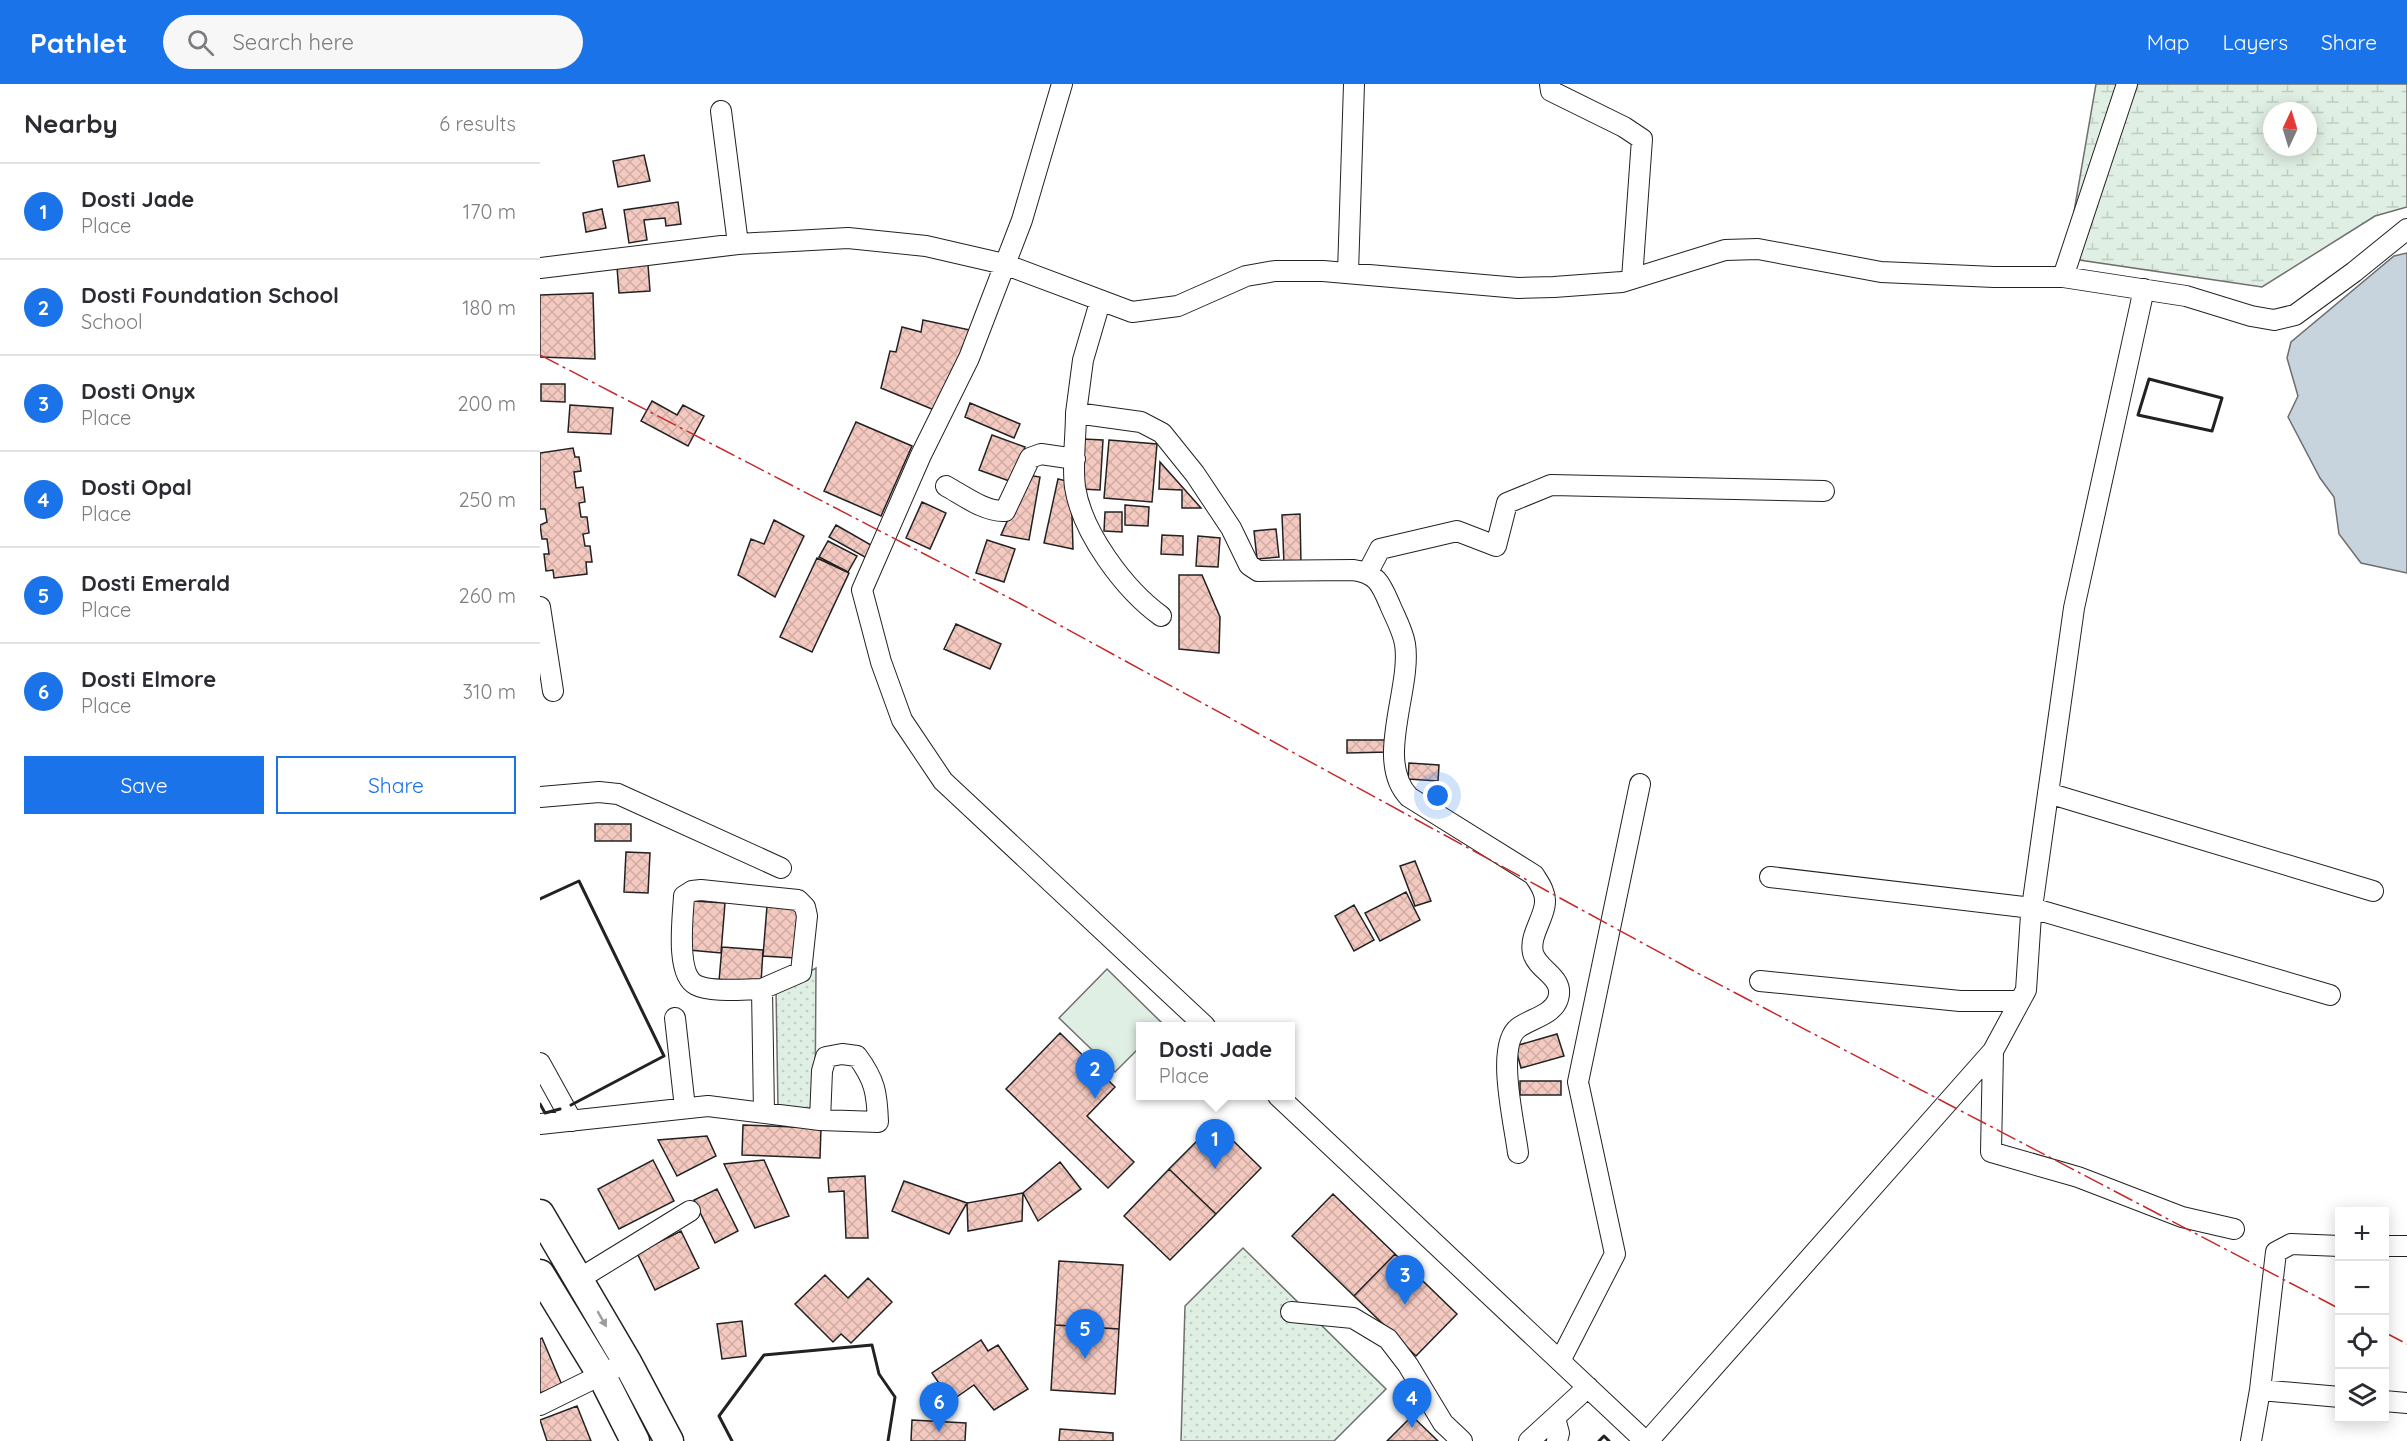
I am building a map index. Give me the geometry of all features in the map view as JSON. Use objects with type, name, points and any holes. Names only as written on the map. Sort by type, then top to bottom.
[{"type":"highway","points":[[540,1214],[579,1279],[614,1368],[635,1441]]},
{"type":"highway","points":[[540,1274],[669,1441]]},
{"type":"street","points":[[1062,84],[1025,209],[969,358],[921,455],[862,590],[881,662],[902,720],[943,781],[1201,1022]]},
{"type":"street","points":[[1348,273],[1354,84]]},
{"type":"street","points":[[1550,84],[1551,91],[1624,127],[1642,139],[1632,279]]},
{"type":"street","points":[[2063,277],[2127,84]]},
{"type":"street","points":[[721,111],[738,244]]},
{"type":"street","points":[[540,268],[738,244],[848,238],[926,246],[1004,264],[1100,302],[1132,312],[1178,306],[1246,276],[1275,271],[1348,273],[1518,288],[1565,286],[1622,282],[1725,250],[1758,249],[1881,272],[1994,277],[2063,277],[2186,296],[2252,316],[2274,320],[2295,315],[2354,272],[2407,229]]},
{"type":"street","points":[[1283,1100],[1647,1441],[1993,1051],[2026,990],[2032,908],[2074,608],[2144,289]]},
{"type":"street","points":[[1100,302],[1083,360],[1076,412],[1075,486],[1083,517],[1118,575],[1146,605],[1161,616]]},
{"type":"street","points":[[1076,412],[1141,423],[1162,433],[1195,474],[1231,528],[1249,565],[1258,571],[1353,570],[1368,572],[1382,586],[1405,643],[1405,673],[1394,734],[1396,777],[1400,788],[1408,797],[1534,875],[1544,892],[1545,903],[1532,944],[1534,955],[1558,985],[1558,999],[1552,1008],[1516,1029],[1509,1043],[1506,1061],[1518,1153]]},
{"type":"street","points":[[946,486],[981,505],[997,512],[1005,512],[1030,458],[1041,454],[1075,459]]},
{"type":"street","points":[[1368,572],[1380,549],[1457,531],[1496,546],[1507,503],[1551,484],[1824,491]]},
{"type":"street","points":[[540,607],[553,691]]},
{"type":"street","points":[[1560,1361],[1615,1254],[1578,1083],[1640,784]]},
{"type":"street","points":[[540,797],[599,792],[618,794],[781,868]]},
{"type":"street","points":[[2048,792],[2373,891]]},
{"type":"street","points":[[1770,878],[2032,908],[2330,995]]},
{"type":"street","points":[[701,890],[798,900],[805,907],[807,916],[801,972],[762,989],[720,989],[696,985],[684,972],[682,944],[684,896],[692,891],[701,890]]},
{"type":"street","points":[[1760,981],[1960,1001],[2020,1001]]},
{"type":"street","points":[[762,989],[764,1113]]},
{"type":"street","points":[[675,1018],[685,1108]]},
{"type":"street","points":[[1993,1051],[1991,1152],[2078,1177],[2182,1217],[2235,1229]]},
{"type":"street","points":[[540,1063],[572,1121]]},
{"type":"street","points":[[540,1124],[708,1106],[820,1120]]},
{"type":"street","points":[[579,1279],[690,1212]]},
{"type":"street","points":[[2251,1441],[2260,1390],[2276,1252],[2291,1244],[2335,1246]]},
{"type":"street","points":[[2389,1246],[2407,1246]]},
{"type":"street","points":[[1291,1312],[1353,1318],[1388,1339],[1408,1365],[1443,1423],[1462,1441]]},
{"type":"street","points":[[540,1405],[614,1368]]},
{"type":"street","points":[[1529,1441],[1588,1387]]},
{"type":"street","points":[[2260,1390],[2335,1397]]},
{"type":"street","points":[[2389,1401],[2407,1403]]},
{"type":"street","points":[[1555,1418],[1559,1433],[1557,1441]]},
{"type":"green space","points":[[2096,84],[2407,84],[2407,207],[2375,216],[2262,287],[2066,258]]},
{"type":"green space","points":[[816,968],[815,1110],[778,1107],[776,990]]},
{"type":"green space","points":[[1107,969],[1161,1022],[1136,1022],[1136,1051],[1115,1072],[1059,1018]]},
{"type":"green space","points":[[1243,1248],[1386,1389],[1334,1441],[1181,1441],[1185,1306]]},
{"type":"shaded area","points":[[2407,253],[2407,573],[2361,563],[2339,534],[2334,497],[2320,478],[2288,417],[2298,396],[2287,358],[2291,342],[2394,256]]},
{"type":"building","points":[[644,155],[650,181],[618,187],[613,161]]},
{"type":"building","points":[[678,202],[681,224],[666,226],[665,218],[644,220],[647,240],[629,243],[624,210]]},
{"type":"building","points":[[602,209],[606,228],[586,232],[583,213]]},
{"type":"building","points":[[648,265],[650,291],[619,293],[617,267]]},
{"type":"building","points":[[593,293],[595,359],[540,357],[540,295]]},
{"type":"building","points":[[923,320],[970,330],[939,412],[881,388],[890,351],[896,352],[902,327],[921,332]]},
{"type":"building","points":[[541,384],[565,384],[565,402],[541,401]]},
{"type":"building","points":[[652,401],[677,415],[683,405],[704,416],[688,446],[641,421]]},
{"type":"building","points":[[970,403],[1020,424],[1014,438],[965,417]]},
{"type":"building","points":[[570,405],[613,408],[611,434],[568,432]]},
{"type":"building","points":[[856,422],[912,446],[881,516],[824,491]]},
{"type":"building","points":[[992,435],[1025,447],[1012,482],[979,470]]},
{"type":"building","points":[[1083,439],[1103,440],[1100,490],[1081,489]]},
{"type":"building","points":[[1109,440],[1157,444],[1152,502],[1104,498]]},
{"type":"building","points":[[573,448],[575,457],[579,457],[581,471],[574,472],[576,488],[583,487],[585,502],[579,503],[581,517],[587,517],[589,533],[583,534],[585,546],[590,546],[592,562],[586,562],[587,574],[554,578],[553,570],[546,571],[544,554],[549,554],[547,539],[542,539],[540,525],[547,522],[545,509],[540,509],[540,453]]},
{"type":"building","points":[[1160,462],[1201,508],[1182,508],[1182,490],[1159,489]]},
{"type":"building","points":[[1028,475],[1040,477],[1029,540],[1001,535]]},
{"type":"building","points":[[1058,479],[1071,482],[1073,549],[1044,543]]},
{"type":"building","points":[[922,502],[946,513],[930,549],[906,538]]},
{"type":"building","points":[[1125,505],[1149,507],[1148,526],[1125,525]]},
{"type":"building","points":[[1105,512],[1122,512],[1122,532],[1104,531]]},
{"type":"building","points":[[1300,514],[1301,564],[1284,564],[1282,515]]},
{"type":"building","points":[[774,520],[804,536],[775,597],[738,575],[751,539],[764,544]]},
{"type":"building","points":[[836,525],[878,549],[872,561],[829,537]]},
{"type":"building","points":[[1276,529],[1279,557],[1257,559],[1254,531]]},
{"type":"building","points":[[1162,535],[1183,536],[1183,555],[1161,554]]},
{"type":"building","points":[[1198,536],[1220,538],[1218,567],[1196,566]]},
{"type":"building","points":[[987,540],[1015,549],[1004,582],[976,573]]},
{"type":"building","points":[[828,541],[857,556],[848,572],[819,557]]},
{"type":"building","points":[[817,558],[849,573],[812,652],[780,637]]},
{"type":"building","points":[[1179,575],[1202,575],[1220,617],[1219,653],[1179,649]]},
{"type":"building","points":[[956,624],[1001,644],[990,669],[944,649]]},
{"type":"building","points":[[1347,740],[1390,740],[1390,752],[1347,753]]},
{"type":"building","points":[[1409,763],[1439,765],[1438,781],[1408,779]]},
{"type":"building","points":[[595,824],[631,824],[631,841],[595,841]]},
{"type":"building","points":[[626,852],[650,853],[648,893],[624,892]]},
{"type":"building","points":[[1415,861],[1431,901],[1415,906],[1400,866]]},
{"type":"building","points":[[1406,892],[1420,920],[1380,941],[1365,913]]},
{"type":"building","points":[[693,901],[725,903],[721,953],[689,950]]},
{"type":"building","points":[[1354,905],[1374,940],[1354,951],[1335,916]]},
{"type":"building","points":[[767,906],[799,909],[795,958],[763,956]]},
{"type":"building","points":[[722,947],[763,950],[761,983],[719,981]]},
{"type":"building","points":[[1060,1033],[1115,1087],[1087,1116],[1134,1162],[1108,1188],[1006,1089]]},
{"type":"building","points":[[1557,1034],[1564,1056],[1521,1068],[1515,1046]]},
{"type":"building","points":[[1520,1081],[1561,1081],[1561,1095],[1520,1095]]},
{"type":"building","points":[[1215,1123],[1261,1168],[1216,1214],[1169,1169]]},
{"type":"building","points":[[743,1125],[821,1128],[820,1158],[742,1155]]},
{"type":"building","points":[[707,1136],[716,1156],[677,1176],[658,1140]]},
{"type":"building","points":[[653,1160],[674,1201],[619,1229],[598,1189]]},
{"type":"building","points":[[764,1160],[789,1216],[755,1228],[724,1164]]},
{"type":"building","points":[[1060,1162],[1081,1189],[1038,1221],[1023,1193]]},
{"type":"building","points":[[1169,1169],[1216,1214],[1170,1260],[1124,1216]]},
{"type":"building","points":[[865,1176],[868,1238],[846,1238],[844,1191],[829,1192],[828,1178]]},
{"type":"building","points":[[904,1181],[967,1203],[949,1234],[892,1211]]},
{"type":"building","points":[[717,1189],[738,1231],[715,1243],[694,1200]]},
{"type":"building","points":[[1023,1193],[1022,1221],[968,1231],[967,1203]]},
{"type":"building","points":[[1333,1194],[1395,1254],[1354,1296],[1292,1236]]},
{"type":"building","points":[[681,1231],[699,1268],[655,1290],[637,1253]]},
{"type":"building","points":[[1395,1254],[1457,1314],[1416,1356],[1354,1296]]},
{"type":"building","points":[[1059,1261],[1123,1265],[1119,1329],[1055,1325]]},
{"type":"building","points":[[825,1275],[848,1298],[868,1278],[892,1302],[851,1343],[841,1334],[833,1342],[795,1304]]},
{"type":"building","points":[[742,1321],[746,1356],[722,1359],[717,1324]]},
{"type":"building","points":[[1055,1325],[1119,1329],[1115,1394],[1051,1390]]},
{"type":"building","points":[[542,1338],[562,1385],[540,1393],[540,1339]]},
{"type":"building","points":[[981,1340],[988,1351],[998,1345],[1028,1389],[994,1410],[974,1385],[951,1401],[932,1373]]},
{"type":"building","points":[[577,1406],[591,1441],[547,1441],[540,1420]]},
{"type":"building","points":[[1412,1416],[1438,1441],[1387,1441]]},
{"type":"building","points":[[912,1420],[966,1423],[965,1441],[911,1441]]},
{"type":"building","points":[[1060,1429],[1113,1433],[1113,1441],[1059,1441]]},
{"type":"wall","points":[[2149,379],[2222,398],[2212,431],[2138,415],[2149,379]]},
{"type":"wall","points":[[540,899],[579,881],[664,1056],[571,1105]]},
{"type":"wall","points":[[540,1104],[545,1113],[560,1109]]},
{"type":"wall","points":[[732,1441],[719,1416],[764,1355],[872,1345],[879,1374],[895,1397],[888,1441]]},
{"type":"wall","points":[[1599,1441],[1604,1436],[1609,1441]]},
{"type":"power","points":[[540,355],[1019,603],[1703,976],[2335,1306]]},
{"type":"power","points":[[2389,1335],[2407,1344]]},
{"type":"place","name":"Dosti Foundation School","points":[[1095,1099]]},
{"type":"place","name":"Dosti Jade","points":[[1215,1169]]},
{"type":"place","name":"Dosti Onyx","points":[[1405,1305]]},
{"type":"place","name":"Dosti Emerald","points":[[1085,1359]]},
{"type":"place","name":"Dosti Opal","points":[[1412,1428]]},
{"type":"place","name":"Dosti Elmore","points":[[939,1432]]}]
